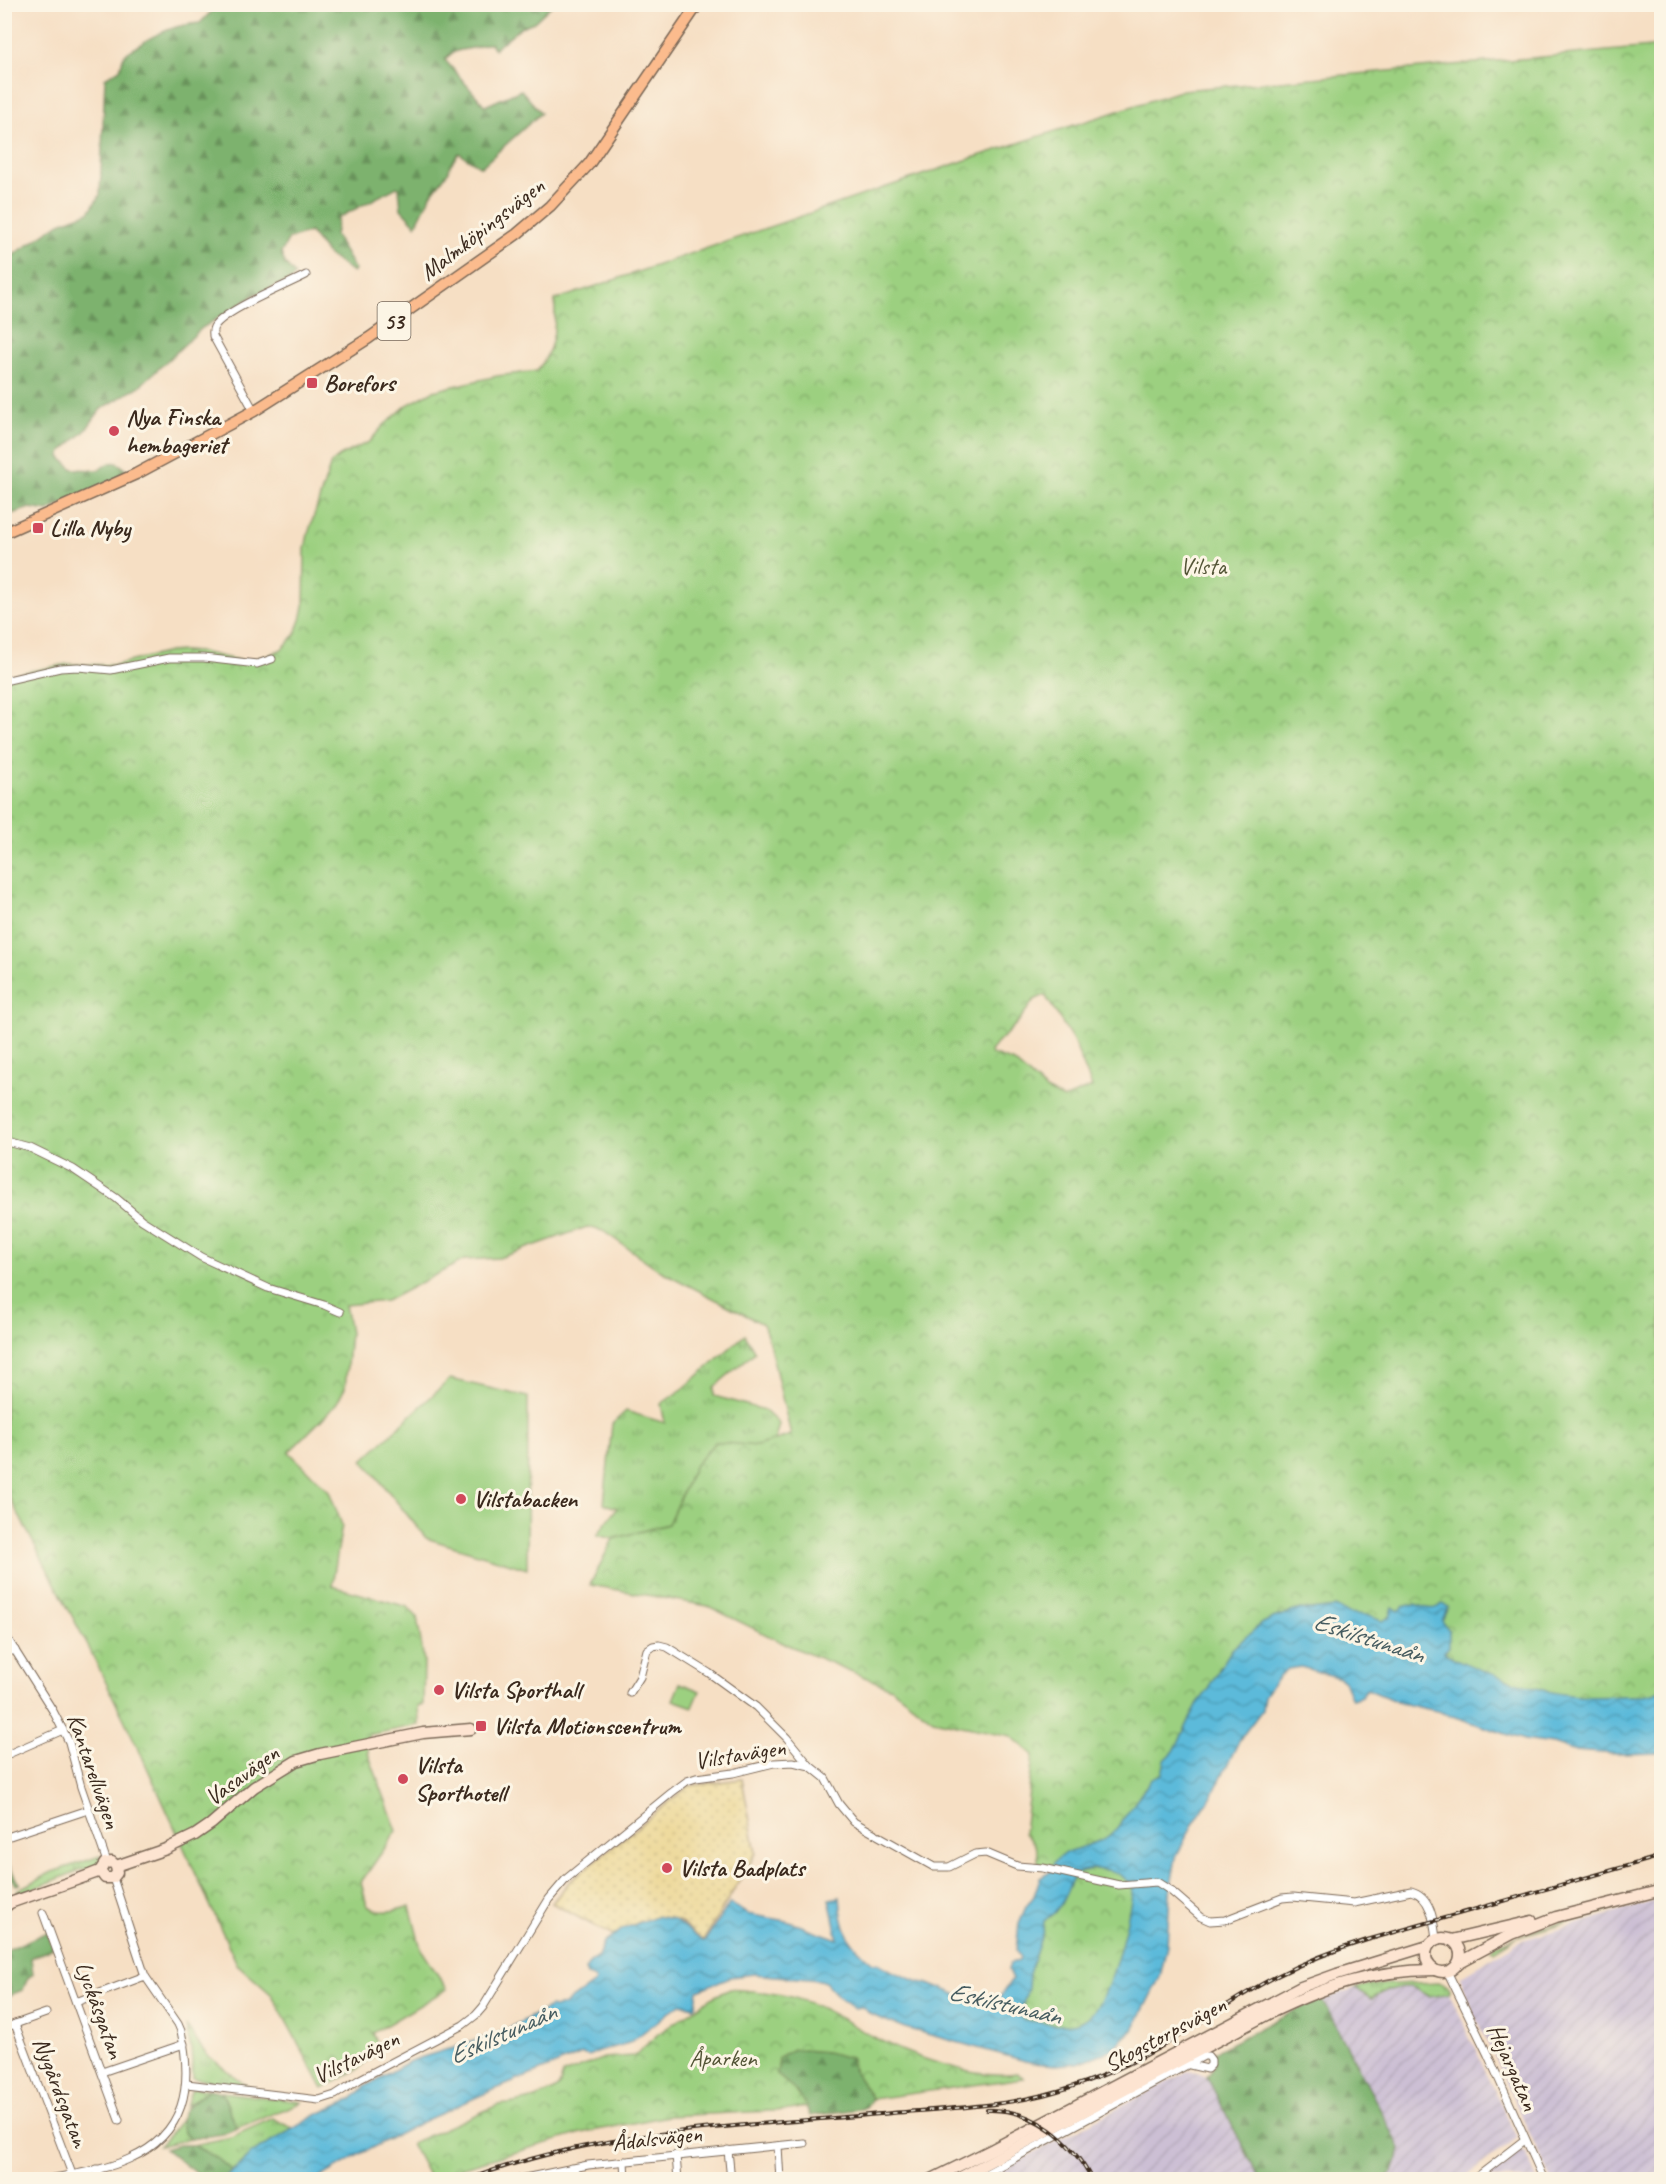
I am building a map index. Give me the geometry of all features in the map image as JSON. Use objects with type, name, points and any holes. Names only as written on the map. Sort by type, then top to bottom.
[{"type":"main road","name":"Malmköpingsvägen","points":[[4,533],[136,474],[254,411],[414,307],[495,250],[541,214],[589,164],[698,4]]},
{"type":"main road","name":"Vasavägen","points":[[5,1908],[52,1891],[108,1866],[166,1849],[195,1835],[259,1783],[297,1761],[423,1732],[471,1729]]},
{"type":"main road","points":[[108,1866],[105,1878],[113,1878]]},
{"type":"main road","points":[[1556,1917],[1512,1934],[1458,1963],[1453,1969],[1434,1970],[1426,1961],[1426,1952],[1432,1943],[1518,1923],[1556,1917],[1662,1890]]},
{"type":"main road","points":[[1451,1940],[1459,1950],[1458,1963]]},
{"type":"main road","name":"Skogstorpsvägen","points":[[930,2180],[1301,1987],[1432,1943]]},
{"type":"main road","name":"Skogstorpsvägen","points":[[955,2180],[1268,2014],[1311,1994],[1372,1975],[1434,1970]]},
{"type":"street","points":[[254,411],[213,336],[213,329],[218,322],[238,309],[306,275]]},
{"type":"street","points":[[4,681],[60,668],[111,670],[168,658],[204,658],[257,664],[272,660]]},
{"type":"street","points":[[4,1141],[30,1148],[73,1169],[116,1198],[142,1220],[201,1257],[268,1288],[340,1312]]},
{"type":"street","name":"Kantarellvägen","points":[[4,1633],[63,1730],[74,1756],[88,1810],[108,1866]]},
{"type":"street","points":[[630,1693],[640,1677],[647,1650],[659,1645],[667,1647],[756,1707],[787,1738],[810,1766]]},
{"type":"street","points":[[4,1653],[15,1650]]},
{"type":"street","points":[[4,1756],[63,1730]]},
{"type":"street","name":"Vilstavägen","points":[[187,2084],[319,2100],[335,2095],[360,2079],[463,2025],[476,2015],[549,1899],[566,1879],[680,1786],[696,1778],[733,1773],[774,1763],[793,1762],[810,1766],[825,1778],[838,1804],[854,1822],[927,1864],[942,1868],[949,1867],[981,1853],[993,1855],[1017,1866],[1049,1869],[1125,1886],[1152,1882],[1161,1884],[1171,1891],[1201,1917],[1217,1922],[1282,1898],[1354,1903],[1411,1891],[1419,1893],[1426,1900],[1432,1943]]},
{"type":"street","points":[[4,1838],[88,1810]]},
{"type":"street","points":[[44,2180],[97,2169],[129,2159],[146,2150],[165,2133],[176,2117],[187,2084],[184,2044],[178,2024],[145,1976],[113,1878]]},
{"type":"street","name":"Lyckåsgatan","points":[[43,1913],[119,2120]]},
{"type":"street","name":"Hejargatan","points":[[1447,1971],[1488,2055],[1544,2180]]},
{"type":"street","points":[[76,2002],[145,1976]]},
{"type":"street","points":[[4,2028],[46,2013]]},
{"type":"street","name":"Nygårdsgatan","points":[[15,2024],[72,2174]]},
{"type":"street","points":[[102,2072],[184,2044]]},
{"type":"street","points":[[974,2180],[1190,2065]]},
{"type":"street","points":[[1473,2180],[1525,2140]]},
{"type":"street","name":"Ådalsvägen","points":[[519,2179],[571,2168],[624,2161],[804,2143]]},
{"type":"street","points":[[778,2146],[780,2180]]},
{"type":"street","points":[[728,2150],[731,2180]]},
{"type":"street","points":[[676,2155],[678,2180]]},
{"type":"street","points":[[624,2161],[626,2180]]},
{"type":"street","points":[[571,2168],[572,2180]]},
{"type":"street","points":[[97,2169],[99,2180]]},
{"type":"shaded area","points":[[1661,1899],[1661,2179],[1551,2179],[1476,2019],[1460,1977],[1520,1941]]},
{"type":"shaded area","points":[[1412,1987],[1430,1997],[1449,1993],[1517,2138],[1462,2179],[1384,2179],[1393,2172],[1401,2149],[1322,1999],[1356,1988],[1371,1999],[1386,1991]]},
{"type":"shaded area","points":[[1190,2070],[1207,2077],[1261,2180],[983,2180]]},
{"type":"shaded area","points":[[1520,2150],[1525,2153],[1538,2179],[1481,2179]]},
{"type":"green space","points":[[218,5],[552,5],[534,22],[521,27],[494,49],[491,44],[485,44],[455,52],[445,60],[485,106],[521,90],[541,113],[481,167],[459,153],[432,193],[416,225],[401,209],[397,187],[338,218],[335,235],[355,270],[353,272],[328,255],[310,232],[289,239],[281,253],[285,264],[295,275],[291,280],[256,294],[202,328],[140,386],[101,409],[85,431],[62,451],[60,457],[73,469],[99,470],[115,462],[128,473],[48,511],[30,508],[5,516],[5,261],[60,223],[89,212],[100,195],[105,78],[120,69],[124,55],[159,33],[178,26],[200,23]]},
{"type":"green space","name":"Vilsta","points":[[1661,46],[1661,1707],[1612,1723],[1301,1621],[1241,1670],[1112,2013],[1042,2046],[1008,2006],[1032,1931],[1067,1867],[1038,1864],[1036,1847],[1024,1833],[1033,1755],[1011,1736],[933,1720],[891,1688],[783,1643],[708,1606],[590,1585],[613,1539],[668,1524],[695,1465],[715,1442],[757,1446],[791,1435],[763,1324],[661,1271],[603,1231],[587,1227],[499,1258],[464,1260],[386,1301],[345,1305],[350,1333],[345,1388],[335,1406],[289,1452],[329,1491],[342,1525],[332,1586],[408,1607],[417,1617],[424,1661],[423,1705],[418,1705],[419,1725],[368,1735],[368,1753],[397,1831],[361,1882],[367,1906],[373,1909],[394,1911],[410,1906],[421,1949],[447,1989],[373,2033],[381,2051],[356,2070],[323,2089],[272,1995],[237,1964],[140,1752],[90,1650],[5,1489],[4,676],[67,664],[115,665],[169,652],[183,651],[201,652],[242,661],[267,656],[282,649],[295,635],[301,620],[304,607],[305,549],[331,463],[369,442],[407,405],[433,391],[497,376],[537,371],[551,345],[555,300],[972,158],[1183,90]],"holes":[[[1045,995],[1073,1040],[1092,1087],[1064,1099],[1046,1090],[1014,1062],[991,1054],[990,1051],[1018,1022],[1034,1000]]]},
{"type":"green space","points":[[745,1335],[755,1352],[714,1387],[714,1396],[764,1410],[779,1424],[775,1440],[693,1469],[668,1525],[613,1539],[597,1535],[617,1508],[604,1504],[612,1424],[626,1411],[665,1423],[661,1404],[684,1388]]},
{"type":"green space","name":"Vilstabacken","points":[[450,1379],[528,1397],[527,1569],[426,1538],[363,1460]]},
{"type":"green space","points":[[680,1683],[700,1691],[693,1707],[673,1700]]},
{"type":"green space","points":[[100,1856],[100,1863],[90,1870],[80,1870],[25,1892],[19,1893],[17,1890],[52,1872]]},
{"type":"green space","points":[[5,1857],[20,1884],[16,1885],[5,1871]]},
{"type":"green space","points":[[1661,1893],[1661,1895],[1517,1937],[1540,1928]]},
{"type":"green space","points":[[47,1932],[53,1948],[31,1958],[33,1974],[27,1979],[23,1990],[5,1997],[5,1951]]},
{"type":"green space","points":[[1516,1937],[1494,1951],[1490,1950],[1495,1945]]},
{"type":"green space","points":[[1438,1982],[1449,1988],[1449,1993],[1430,1997],[1412,1987],[1401,1987],[1386,1991],[1371,1999],[1356,1988],[1368,1985]]},
{"type":"green space","name":"Åparken","points":[[730,1989],[779,1994],[807,2002],[830,2012],[883,2042],[941,2064],[981,2073],[1017,2073],[1024,2078],[872,2099],[854,2071],[850,2058],[827,2052],[793,2049],[779,2057],[777,2075],[794,2089],[807,2106],[791,2110],[668,2116],[582,2133],[429,2177],[411,2143],[498,2105],[549,2093],[560,2084],[563,2074],[604,2058],[634,2056],[658,2034],[711,1998]]},
{"type":"green space","points":[[1322,1999],[1401,2149],[1393,2172],[1384,2179],[1260,2179],[1207,2077],[1214,2067],[1215,2060],[1211,2054],[1289,2013]]},
{"type":"green space","points":[[186,2026],[206,2054],[249,2088],[193,2078],[191,2048]]},
{"type":"green space","points":[[793,2049],[827,2052],[850,2058],[854,2071],[872,2099],[866,2108],[810,2116],[797,2093],[777,2075],[779,2057]]},
{"type":"green space","points":[[209,2089],[186,2106],[191,2091]]},
{"type":"green space","points":[[209,2089],[222,2092],[237,2128],[223,2134],[190,2139],[181,2123],[182,2116],[190,2104]]},
{"type":"green space","points":[[222,2092],[303,2102],[237,2128]]},
{"type":"green space","points":[[181,2118],[185,2133],[190,2139],[159,2146],[174,2130]]},
{"type":"green space","points":[[273,2118],[293,2129],[251,2154],[232,2171],[218,2159],[193,2145],[231,2137]]},
{"type":"green space","points":[[178,2145],[193,2145],[218,2159],[232,2171],[222,2179],[203,2179],[165,2149]]},
{"type":"sand","name":"Vilsta Badplats","points":[[742,1779],[756,1853],[703,1941],[679,1921],[641,1921],[613,1936],[552,1903],[569,1882],[689,1786]]},
{"type":"water","name":"Eskilstunaån","points":[[1415,1604],[1432,1609],[1442,1604],[1448,1607],[1442,1621],[1449,1630],[1449,1647],[1444,1652],[1505,1678],[1557,1693],[1584,1697],[1644,1696],[1661,1691],[1661,1753],[1617,1754],[1573,1751],[1553,1744],[1524,1740],[1437,1711],[1400,1703],[1367,1689],[1361,1696],[1352,1699],[1345,1683],[1340,1678],[1301,1667],[1288,1669],[1282,1673],[1264,1696],[1262,1710],[1240,1739],[1213,1794],[1192,1826],[1176,1857],[1170,1892],[1167,1946],[1160,1977],[1133,2030],[1104,2053],[1078,2063],[1056,2065],[1033,2063],[905,2028],[871,2015],[862,2007],[855,2008],[839,1997],[825,1982],[819,1980],[753,1974],[730,1977],[698,1990],[694,2007],[680,2004],[629,2043],[588,2056],[582,2054],[479,2096],[422,2122],[358,2155],[318,2179],[223,2180],[251,2154],[316,2115],[352,2099],[366,2086],[410,2061],[497,2034],[550,2007],[563,2005],[594,1983],[595,1980],[587,1975],[585,1970],[590,1962],[598,1957],[604,1943],[623,1929],[656,1916],[673,1919],[704,1942],[730,1903],[747,1914],[787,1921],[838,1939],[829,1899],[840,1897],[842,1918],[848,1935],[858,1949],[873,1963],[968,1999],[1000,1997],[1012,1979],[1008,1970],[1010,1963],[1019,1961],[1020,1958],[1016,1951],[1019,1923],[1034,1896],[1040,1878],[1050,1872],[1055,1861],[1065,1853],[1105,1839],[1117,1828],[1152,1778],[1162,1774],[1165,1760],[1174,1751],[1198,1703],[1210,1688],[1232,1649],[1261,1624],[1300,1609],[1335,1607],[1348,1613],[1366,1615],[1382,1621],[1390,1617],[1393,1607],[1399,1611],[1402,1607]],"holes":[[[1093,1869],[1116,1872],[1133,1889],[1116,1961],[1102,1999],[1092,2013],[1082,2021],[1068,2025],[1023,2019],[1019,2016],[1044,1921],[1061,1904],[1072,1880],[1079,1872]]]},
{"type":"railway","points":[[467,2180],[569,2149],[622,2139],[731,2126],[987,2105],[1058,2091],[1116,2070],[1172,2040],[1260,1985],[1343,1948],[1662,1856]]},
{"type":"railway","points":[[987,2110],[1020,2115],[1050,2130],[1074,2152],[1092,2180]]},
{"type":"place","name":"Borefors","points":[[312,383]]},
{"type":"place","name":"Nya Finska hembageriet","points":[[114,431]]},
{"type":"place","name":"Lilla Nyby","points":[[38,528]]},
{"type":"place","name":"Vilstabacken","points":[[461,1499]]},
{"type":"place","name":"Vilsta Sporthall","points":[[439,1690]]},
{"type":"place","name":"Vilsta Motionscentrum","points":[[481,1726]]},
{"type":"place","name":"Vilsta Sporthotell","points":[[403,1779]]},
{"type":"place","name":"Vilsta Badplats","points":[[667,1868]]}]
